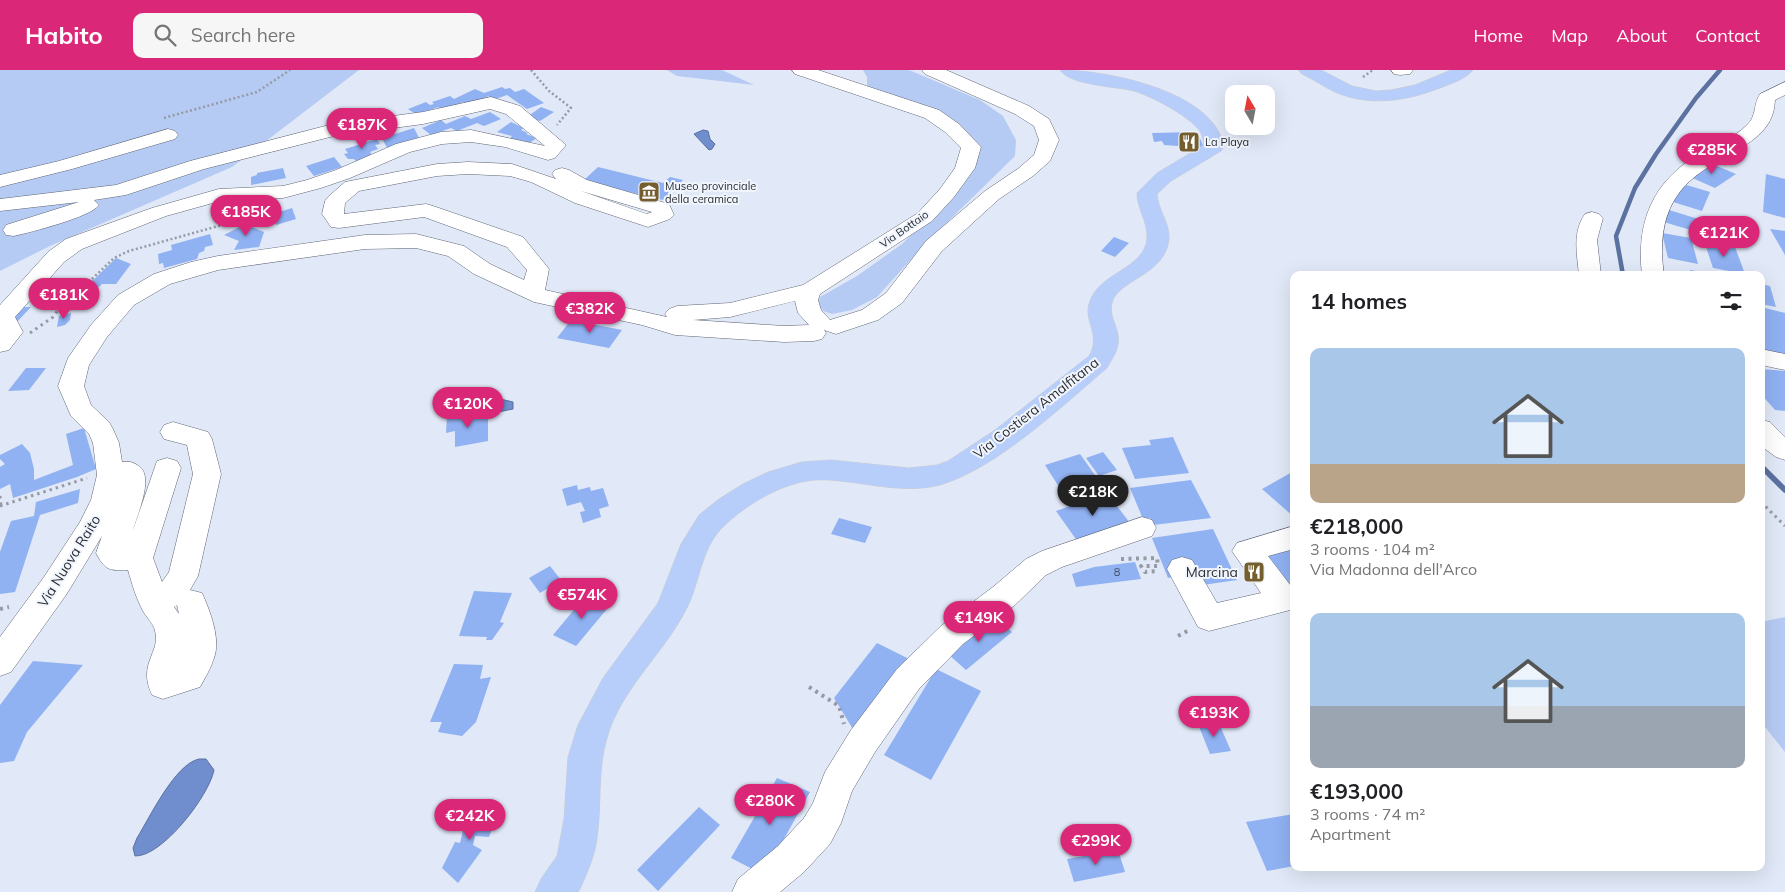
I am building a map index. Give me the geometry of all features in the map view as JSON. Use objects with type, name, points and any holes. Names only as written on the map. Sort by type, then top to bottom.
[{"type":"main road","name":"Via Costiera Amalfitana","points":[[554,892],[571,871],[577,848],[584,759],[600,713],[620,677],[669,612],[692,552],[712,520],[729,506],[752,493],[802,471],[838,470],[908,477],[931,476],[950,472],[980,455],[1028,419],[1098,362],[1105,353],[1108,338],[1101,320],[1100,302],[1110,288],[1138,270],[1151,257],[1158,242],[1158,226],[1148,204],[1147,193],[1164,177],[1214,147],[1213,138],[1212,133],[1193,115],[1157,93],[1137,86],[1092,79],[1069,70]]},
{"type":"main road","points":[[1308,70],[1346,90],[1365,96],[1388,97],[1428,86],[1464,70]]},
{"type":"street","name":"Via Bottaio","points":[[801,70],[888,101],[932,114],[952,128],[971,147],[966,168],[925,217],[811,290]]},
{"type":"street","points":[[643,318],[675,327],[775,334],[824,327],[870,315],[894,298],[934,246],[992,195],[1026,172],[1043,157],[1049,140],[1042,123],[1022,110],[931,70]]},
{"type":"street","points":[[1652,271],[1649,256],[1653,226],[1660,205],[1673,182],[1703,160],[1745,136],[1759,124],[1765,112],[1766,98],[1785,87]]},
{"type":"street","points":[[0,344],[11,332],[9,325],[2,317],[56,257],[74,244],[159,212],[219,195],[283,192],[314,184],[343,174],[403,148],[441,138],[471,136],[507,142],[548,154],[556,145],[513,110],[491,103],[423,118],[333,130],[196,165],[120,191],[76,211],[14,230]]},
{"type":"street","points":[[0,181],[65,165],[168,135]]},
{"type":"street","points":[[533,293],[538,269],[515,242],[426,210],[339,222],[333,214],[334,201],[352,186],[389,178],[468,168],[512,170],[538,178],[582,199],[648,221],[663,215],[662,208],[580,184],[562,174]]},
{"type":"street","points":[[0,204],[120,191]]},
{"type":"street","points":[[1590,271],[1586,240],[1592,218]]},
{"type":"street","name":"Via Nuova Raito","points":[[0,662],[55,586],[92,528],[105,500],[111,472],[106,442],[100,429],[80,410],[71,386],[77,364],[99,331],[126,300],[162,279],[191,270],[254,258],[365,242],[416,241],[456,251],[482,269],[533,293],[589,308],[643,318]]},
{"type":"street","points":[[643,318],[730,310],[811,290]]},
{"type":"street","points":[[811,290],[806,300],[810,313],[824,327]]},
{"type":"street","points":[[1765,358],[1785,362]]},
{"type":"street","points":[[154,603],[170,594],[183,576],[207,474],[199,439],[173,432]]},
{"type":"street","points":[[1765,433],[1785,450]]},
{"type":"street","points":[[1765,454],[1785,450]]},
{"type":"street","points":[[167,468],[138,558],[154,603],[172,628],[171,644],[162,669],[163,685],[189,677],[199,658],[200,636],[191,602]]},
{"type":"street","points":[[111,472],[131,474],[133,484],[111,553],[115,559],[138,558]]},
{"type":"street","points":[[752,892],[791,858],[816,831],[828,811],[837,784],[863,742],[908,679],[952,635],[1004,596],[1036,567],[1052,559],[1142,528]]},
{"type":"street","points":[[1182,569],[1209,618],[1284,600],[1247,551],[1290,538]]},
{"type":"path","points":[[531,70],[541,84],[562,103],[572,108],[556,126]]},
{"type":"path","points":[[26,335],[32,333],[53,317],[65,300],[77,293],[114,258],[129,251],[281,209]]},
{"type":"path","points":[[0,496],[1,506],[111,472]]},
{"type":"path","points":[[1765,506],[1785,526]]},
{"type":"path","points":[[1115,560],[1157,558],[1158,566],[1140,566],[1145,572],[1182,569]]},
{"type":"path","points":[[0,609],[10,607]]},
{"type":"path","points":[[809,687],[839,706],[845,729]]},
{"type":"shaded area","points":[[0,70],[359,70],[232,167],[50,246],[0,271]]},
{"type":"shaded area","points":[[667,70],[722,70],[754,85],[677,76]]},
{"type":"shaded area","points":[[863,70],[909,70],[980,100],[1003,116],[1016,140],[1015,156],[927,242],[877,297],[852,310],[832,314],[823,311],[818,304],[820,297],[857,276],[902,244],[933,213],[972,140],[960,125],[949,119],[889,97],[867,86],[867,77]]},
{"type":"shaded area","points":[[703,130],[708,131],[710,139],[715,144],[712,149],[709,150],[694,134]]},
{"type":"shaded area","points":[[471,398],[496,398],[513,402],[513,409],[498,412],[468,404]]},
{"type":"shaded area","points":[[1785,617],[1785,752],[1765,727],[1765,621]]},
{"type":"shaded area","points":[[199,759],[206,759],[214,770],[203,795],[194,809],[171,836],[158,847],[146,854],[135,856],[133,848],[137,838],[164,792],[181,771],[190,763]]},
{"type":"building","points":[[502,87],[505,89],[510,88],[515,92],[524,89],[544,103],[527,109],[507,95],[493,100],[489,96],[467,105],[463,102],[442,110],[438,107],[417,115],[408,109],[426,102],[430,105],[434,104],[432,102],[450,96],[454,99],[475,89],[484,93]]},
{"type":"building","points":[[541,107],[554,112],[540,121],[527,117]]},
{"type":"building","points":[[490,112],[501,119],[484,126],[477,123],[457,131],[451,128],[431,135],[422,128],[441,120],[446,124],[465,116],[471,119]]},
{"type":"building","points":[[511,122],[524,128],[521,130],[528,133],[526,134],[537,138],[526,145],[509,139],[512,136],[497,132]]},
{"type":"building","points":[[414,128],[419,138],[387,148],[382,138]]},
{"type":"building","points":[[1197,132],[1203,145],[1200,150],[1192,147],[1164,145],[1162,141],[1154,142],[1152,133]]},
{"type":"building","points":[[377,139],[380,144],[375,145],[378,149],[370,152],[372,155],[356,161],[348,159],[344,154],[348,153],[345,149]]},
{"type":"building","points":[[334,157],[342,167],[314,176],[306,166]]},
{"type":"building","points":[[1710,163],[1736,174],[1715,188],[1688,176]]},
{"type":"building","name":"Museo provinciale della ceramica","points":[[598,167],[663,183],[670,177],[683,180],[663,200],[583,181]]},
{"type":"building","points":[[283,168],[286,178],[251,185],[251,177],[257,175],[257,173]]},
{"type":"building","points":[[1766,174],[1785,179],[1785,218],[1763,212]]},
{"type":"building","points":[[1683,184],[1710,192],[1702,211],[1673,202]]},
{"type":"building","points":[[292,208],[296,219],[276,225],[273,214]]},
{"type":"building","points":[[1669,210],[1721,226],[1717,238],[1664,222]]},
{"type":"building","points":[[245,224],[264,232],[259,247],[234,250],[239,241],[224,235]]},
{"type":"building","points":[[1770,229],[1785,231],[1785,255]]},
{"type":"building","points":[[1662,233],[1691,238],[1698,264],[1668,258]]},
{"type":"building","points":[[210,234],[213,245],[205,247],[204,251],[199,253],[197,259],[164,268],[163,263],[159,264],[158,254],[172,250],[171,245]]},
{"type":"building","points":[[1114,237],[1129,243],[1115,257],[1101,251]]},
{"type":"building","points":[[1704,241],[1735,247],[1744,271],[1729,271],[1713,268]]},
{"type":"building","points":[[116,258],[131,264],[116,284],[102,284],[92,293],[83,291],[79,294]]},
{"type":"building","points":[[1765,285],[1770,286],[1776,307],[1765,305]]},
{"type":"building","points":[[18,307],[31,307],[14,325],[9,316]]},
{"type":"building","points":[[1765,308],[1785,313],[1785,356],[1765,351]]},
{"type":"building","points":[[71,313],[70,320],[65,325],[57,327],[59,316]]},
{"type":"building","points":[[571,320],[622,330],[609,348],[557,338]]},
{"type":"building","points":[[26,368],[46,368],[29,390],[8,391]]},
{"type":"building","points":[[1765,369],[1785,371],[1785,411],[1775,410],[1765,399]]},
{"type":"building","points":[[461,413],[461,416],[474,414],[474,417],[488,415],[488,441],[455,447],[455,431],[446,433],[447,415]]},
{"type":"building","points":[[84,428],[96,469],[13,498],[10,484],[0,489],[0,467],[5,464],[0,459],[0,455],[22,444],[30,453],[34,469],[34,480],[73,465],[66,434]]},
{"type":"building","points":[[1173,437],[1189,473],[1135,479],[1122,448],[1151,445],[1149,440]]},
{"type":"building","points":[[1103,452],[1117,470],[1099,476],[1086,458]]},
{"type":"building","points":[[1080,454],[1097,478],[1061,490],[1045,465]]},
{"type":"building","points":[[1290,473],[1290,514],[1262,489]]},
{"type":"building","points":[[1191,480],[1211,518],[1153,525],[1150,518],[1143,519],[1130,488]]},
{"type":"building","points":[[577,485],[578,490],[590,487],[591,491],[603,488],[609,506],[599,509],[601,517],[583,523],[580,512],[585,511],[581,502],[567,506],[562,489]]},
{"type":"building","points":[[80,489],[78,503],[40,515],[15,592],[0,594],[0,552],[11,521],[34,516],[36,502]]},
{"type":"building","points":[[1107,493],[1130,523],[1078,542],[1056,511]]},
{"type":"building","points":[[839,518],[872,527],[865,543],[831,534]]},
{"type":"building","points":[[1213,529],[1237,580],[1182,588],[1177,576],[1168,578],[1152,538]]},
{"type":"building","points":[[1290,541],[1290,587],[1256,552]]},
{"type":"building","points":[[1135,562],[1141,579],[1076,587],[1072,574],[1094,567]]},
{"type":"building","points":[[550,566],[561,580],[540,593],[529,578]]},
{"type":"building","points":[[474,591],[512,593],[500,622],[504,623],[492,640],[486,640],[487,637],[459,636]]},
{"type":"building","points":[[593,594],[612,603],[576,646],[553,635],[578,605],[583,606]]},
{"type":"building","points":[[993,616],[1012,632],[966,670],[947,653]]},
{"type":"building","points":[[877,643],[913,661],[859,739],[834,698]]},
{"type":"building","points":[[33,661],[83,665],[27,732],[14,761],[0,763],[0,705]]},
{"type":"building","points":[[454,664],[483,665],[480,679],[491,677],[476,722],[462,736],[438,732],[442,722],[430,722]]},
{"type":"building","points":[[936,669],[981,691],[931,780],[884,755]]},
{"type":"building","points":[[1218,721],[1231,751],[1210,754],[1198,724]]},
{"type":"building","points":[[777,778],[810,792],[764,875],[731,858]]},
{"type":"building","points":[[476,801],[493,801],[488,817],[496,817],[489,837],[475,836],[473,845],[482,850],[458,883],[442,868],[455,842],[460,843],[466,818],[471,817]]},
{"type":"building","points":[[699,807],[720,825],[658,891],[637,870]]},
{"type":"building","points":[[1290,815],[1290,867],[1267,871],[1246,822]]},
{"type":"building","points":[[1118,850],[1125,872],[1074,882],[1067,859]]},
{"type":"waterway","points":[[1622,271],[1616,236],[1635,188],[1656,154],[1696,98],[1720,70]]},
{"type":"waterway","points":[[1765,470],[1785,490]]},
{"type":"place","name":"La Playa","points":[[1189,142]]},
{"type":"place","name":"Museo provinciale della ceramica","points":[[649,192]]},
{"type":"place","name":"Marcina","points":[[1254,572]]}]
